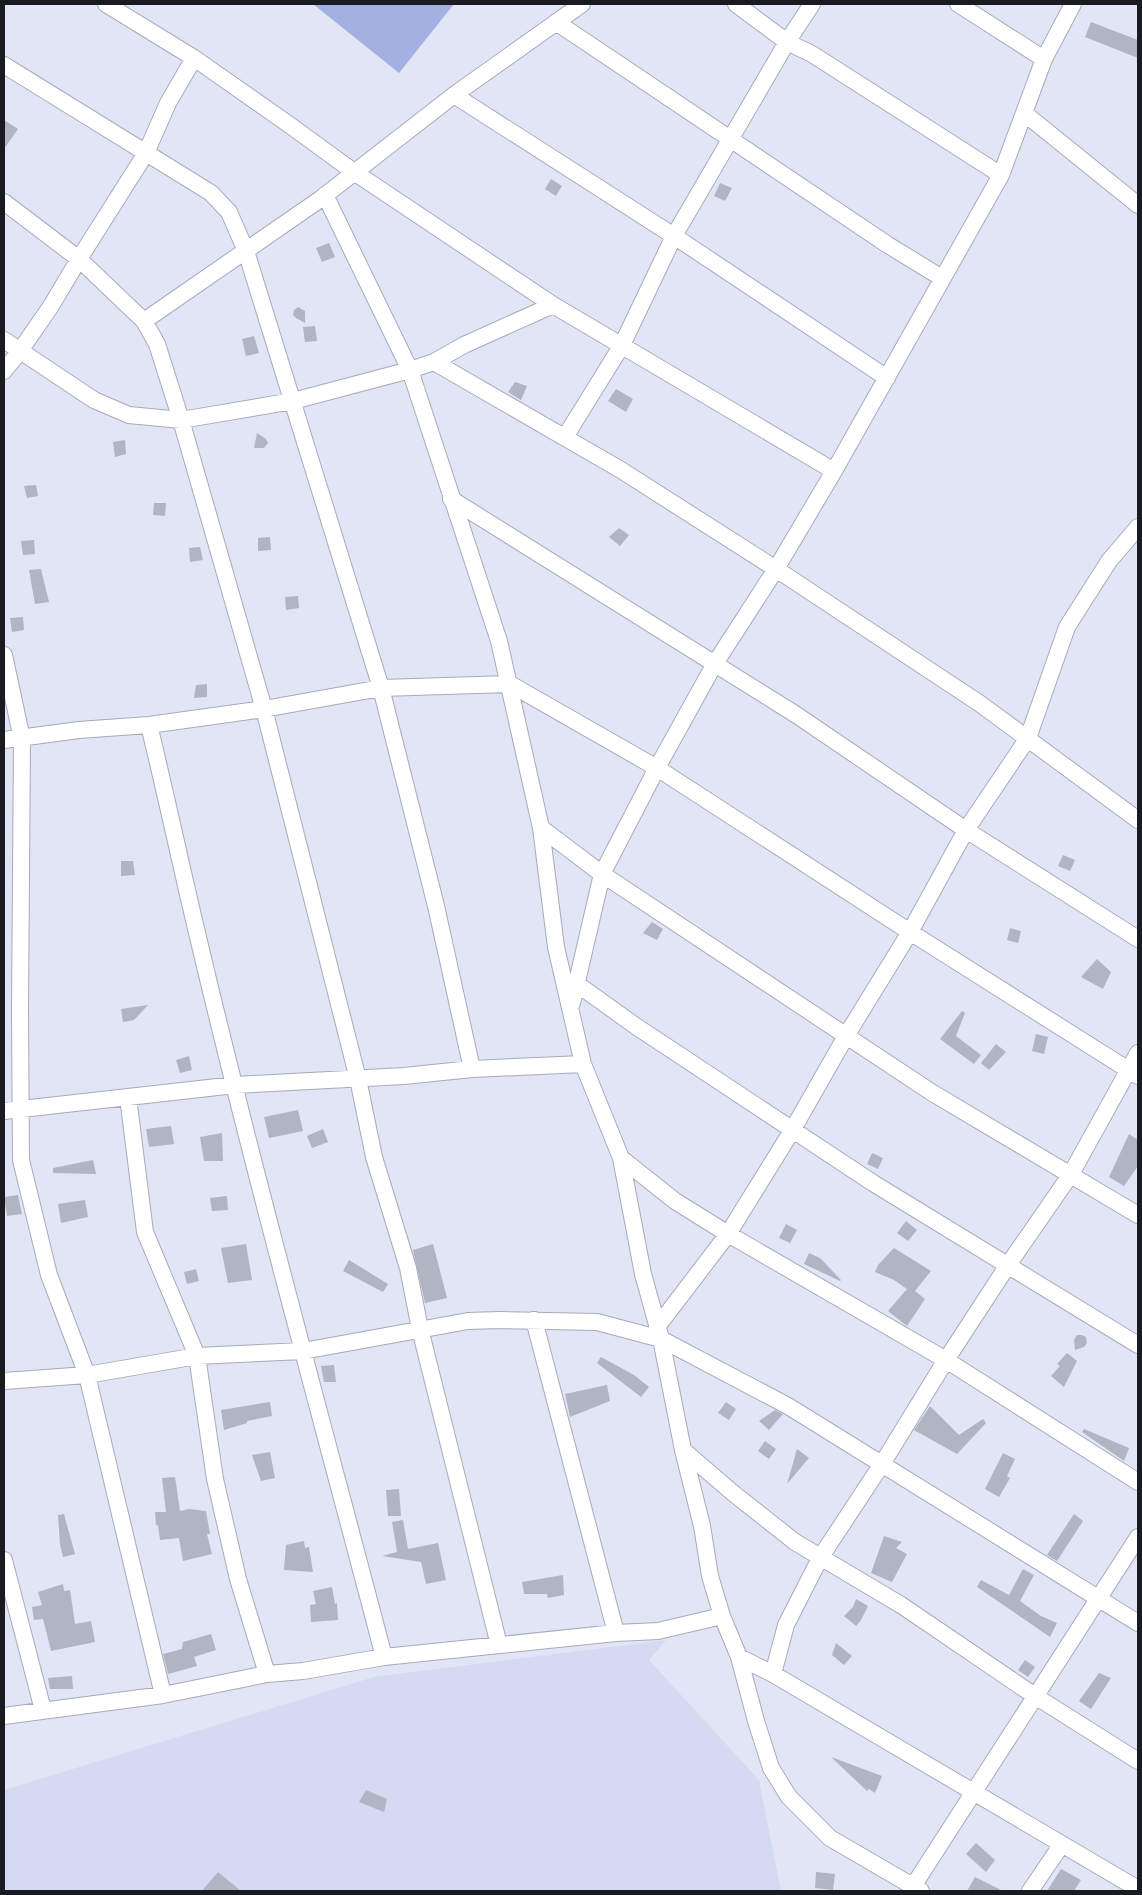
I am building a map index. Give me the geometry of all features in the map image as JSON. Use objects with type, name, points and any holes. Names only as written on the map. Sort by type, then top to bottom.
[{"type":"street","points":[[106,4],[194,58],[354,172],[553,305],[834,471]]},
{"type":"street","points":[[144,321],[325,196],[454,95],[582,4]]},
{"type":"street","points":[[736,4],[787,42],[812,54],[1001,175]]},
{"type":"street","points":[[565,438],[622,345],[674,236],[732,140],[787,42],[812,4]]},
{"type":"street","points":[[958,4],[1044,59]]},
{"type":"street","points":[[571,1008],[602,874],[657,768],[714,665],[776,569],[834,471],[1001,175],[1044,59],[1073,4]]},
{"type":"street","points":[[556,22],[880,240],[942,278]]},
{"type":"street","points":[[4,371],[20,352],[51,306],[146,153],[168,103],[194,58]]},
{"type":"street","points":[[4,65],[211,193],[229,212],[246,251],[381,688],[436,906],[472,1068]]},
{"type":"street","points":[[454,95],[674,236],[887,378]]},
{"type":"street","points":[[1024,113],[1138,205]]},
{"type":"street","points":[[325,196],[410,370],[499,641],[541,828],[556,947],[584,1064],[621,1158],[643,1274],[659,1333],[683,1450],[702,1526],[710,1576],[722,1616],[739,1657],[771,1768],[789,1798],[830,1838],[914,1889],[1035,1696],[1138,1537]]},
{"type":"street","points":[[4,202],[79,259],[144,321],[157,344],[181,420],[264,709],[358,1078],[374,1158],[408,1268],[420,1329],[499,1645]]},
{"type":"street","points":[[4,340],[94,400],[129,415],[181,420],[293,401],[410,370],[434,362],[464,345],[553,305]]},
{"type":"street","points":[[434,362],[621,470],[776,569],[1028,738],[1138,820]]},
{"type":"street","points":[[451,499],[795,714],[966,830],[1138,939]]},
{"type":"street","points":[[659,1333],[728,1234],[910,932],[966,830],[1028,738],[1067,627],[1109,561],[1138,527]]},
{"type":"street","points":[[4,655],[22,739],[21,1160],[49,1275],[87,1375],[163,1694]]},
{"type":"street","points":[[4,740],[79,730],[149,725],[264,709],[381,688],[510,684],[657,768],[1134,1074]]},
{"type":"street","points":[[149,725],[197,936],[303,1351],[384,1657]]},
{"type":"street","points":[[541,828],[602,874],[931,1092],[1138,1215]]},
{"type":"street","points":[[577,984],[637,1027],[873,1183],[1138,1345]]},
{"type":"street","points":[[773,1674],[786,1625],[820,1558],[882,1464],[946,1360],[1008,1265],[1071,1174],[1134,1074],[1138,1053]]},
{"type":"street","points":[[4,1111],[235,1085],[404,1076],[472,1068],[584,1064]]},
{"type":"street","points":[[128,1097],[145,1232],[197,1356],[215,1480],[238,1579],[266,1674]]},
{"type":"street","points":[[621,1158],[675,1201],[728,1234],[946,1360],[1138,1482]]},
{"type":"street","points":[[534,1320],[616,1633]]},
{"type":"street","points":[[4,1382],[87,1375],[197,1356],[303,1351],[468,1321],[534,1320],[597,1322],[659,1333],[788,1406],[1138,1623]]},
{"type":"street","points":[[683,1450],[795,1542],[901,1605],[1035,1696],[1138,1761]]},
{"type":"street","points":[[4,1560],[43,1710]]},
{"type":"street","points":[[4,1716],[163,1694],[266,1674],[302,1671],[384,1657],[616,1633],[658,1631],[722,1616]]},
{"type":"street","points":[[739,1657],[773,1674],[1138,1888]]},
{"type":"street","points":[[1030,1891],[1062,1844]]},
{"type":"shaded area","points":[[313,4],[454,4],[399,73]]},
{"type":"shaded area","points":[[666,1640],[649,1660],[759,1780],[781,1891],[4,1891],[4,1790],[374,1677]]},
{"type":"building","points":[[1091,22],[1138,40],[1138,58],[1085,37]]},
{"type":"building","points":[[4,120],[18,129],[4,149]]},
{"type":"building","points":[[551,179],[562,186],[556,196],[545,189]]},
{"type":"building","points":[[720,183],[732,188],[725,201],[714,196]]},
{"type":"building","points":[[329,243],[335,257],[322,262],[316,248]]},
{"type":"building","points":[[298,307],[305,311],[305,323],[293,315],[294,310]]},
{"type":"building","points":[[315,326],[317,341],[305,342],[303,327]]},
{"type":"building","points":[[254,336],[259,353],[246,356],[242,339]]},
{"type":"building","points":[[515,382],[527,386],[521,400],[508,392]]},
{"type":"building","points":[[616,389],[633,399],[626,412],[608,401]]},
{"type":"building","points":[[257,433],[266,439],[268,443],[264,448],[254,448]]},
{"type":"building","points":[[125,440],[126,454],[115,457],[113,442]]},
{"type":"building","points":[[36,485],[38,496],[27,498],[24,486]]},
{"type":"building","points":[[154,503],[166,503],[165,516],[153,515]]},
{"type":"building","points":[[619,528],[629,535],[620,546],[609,537]]},
{"type":"building","points":[[270,537],[271,550],[258,551],[258,538]]},
{"type":"building","points":[[34,540],[35,554],[23,555],[21,541]]},
{"type":"building","points":[[200,547],[203,560],[190,562],[189,548]]},
{"type":"building","points":[[41,569],[49,602],[35,604],[29,570]]},
{"type":"building","points":[[298,596],[299,608],[286,610],[285,597]]},
{"type":"building","points":[[23,617],[24,630],[12,632],[10,618]]},
{"type":"building","points":[[207,684],[207,697],[194,698],[196,685]]},
{"type":"building","points":[[1063,855],[1075,860],[1070,871],[1058,866]]},
{"type":"building","points":[[121,861],[133,861],[135,875],[121,876]]},
{"type":"building","points":[[652,922],[663,929],[657,940],[643,933]]},
{"type":"building","points":[[1010,928],[1021,931],[1018,943],[1007,940]]},
{"type":"building","points":[[1097,959],[1111,972],[1103,989],[1081,977]]},
{"type":"building","points":[[148,1005],[134,1020],[123,1022],[121,1009]]},
{"type":"building","points":[[962,1011],[965,1013],[956,1036],[981,1055],[974,1064],[940,1039]]},
{"type":"building","points":[[1036,1034],[1048,1037],[1044,1054],[1032,1051]]},
{"type":"building","points":[[996,1044],[1006,1052],[989,1070],[981,1063]]},
{"type":"building","points":[[189,1056],[192,1070],[180,1073],[176,1060]]},
{"type":"building","points":[[298,1110],[303,1131],[269,1138],[264,1117]]},
{"type":"building","points":[[171,1126],[174,1144],[149,1147],[146,1129]]},
{"type":"building","points":[[323,1129],[328,1142],[312,1148],[307,1136]]},
{"type":"building","points":[[222,1133],[223,1161],[204,1161],[200,1137]]},
{"type":"building","points":[[1129,1134],[1138,1140],[1138,1166],[1124,1186],[1109,1177]]},
{"type":"building","points":[[872,1153],[883,1158],[878,1169],[867,1164]]},
{"type":"building","points":[[93,1160],[96,1174],[53,1173],[53,1168]]},
{"type":"building","points":[[18,1195],[22,1214],[7,1216],[4,1197]]},
{"type":"building","points":[[227,1196],[228,1210],[212,1211],[210,1198]]},
{"type":"building","points":[[85,1200],[88,1217],[61,1223],[58,1204]]},
{"type":"building","points":[[906,1221],[917,1230],[908,1241],[897,1233]]},
{"type":"building","points":[[786,1224],[797,1230],[790,1243],[779,1238]]},
{"type":"building","points":[[246,1244],[252,1280],[228,1283],[221,1248]]},
{"type":"building","points":[[433,1244],[447,1298],[425,1303],[413,1250]]},
{"type":"building","points":[[894,1248],[931,1271],[915,1291],[925,1299],[907,1326],[888,1311],[907,1289],[894,1280],[875,1272],[878,1265]]},
{"type":"building","points":[[809,1253],[820,1258],[841,1280],[804,1264]]},
{"type":"building","points":[[349,1260],[388,1284],[383,1292],[343,1271]]},
{"type":"building","points":[[196,1269],[199,1281],[187,1284],[184,1272]]},
{"type":"building","points":[[1077,1335],[1086,1337],[1087,1343],[1084,1347],[1075,1350],[1074,1340]]},
{"type":"building","points":[[1067,1353],[1077,1361],[1064,1387],[1051,1376],[1060,1366],[1057,1364]]},
{"type":"building","points":[[601,1357],[634,1375],[649,1387],[641,1397],[597,1363]]},
{"type":"building","points":[[334,1365],[336,1382],[324,1382],[321,1366]]},
{"type":"building","points":[[607,1385],[610,1401],[570,1417],[565,1394]]},
{"type":"building","points":[[270,1402],[272,1416],[247,1421],[247,1423],[224,1430],[221,1410]]},
{"type":"building","points":[[726,1402],[736,1409],[729,1420],[718,1413]]},
{"type":"building","points":[[930,1406],[959,1435],[983,1419],[986,1423],[957,1454],[914,1430]]},
{"type":"building","points":[[775,1410],[783,1414],[769,1430],[759,1421]]},
{"type":"building","points":[[1084,1429],[1129,1448],[1124,1461],[1082,1432]]},
{"type":"building","points":[[765,1441],[776,1449],[769,1459],[758,1451]]},
{"type":"building","points":[[797,1449],[809,1458],[787,1484]]},
{"type":"building","points":[[270,1452],[275,1478],[261,1481],[252,1455]]},
{"type":"building","points":[[1003,1453],[1015,1459],[1007,1476],[1010,1478],[999,1497],[985,1489]]},
{"type":"building","points":[[175,1477],[180,1511],[189,1509],[206,1511],[210,1534],[207,1534],[212,1554],[183,1561],[179,1538],[160,1540],[155,1512],[166,1512],[162,1478]]},
{"type":"building","points":[[399,1489],[401,1516],[388,1516],[386,1490]]},
{"type":"building","points":[[64,1514],[75,1554],[63,1557],[58,1515]]},
{"type":"building","points":[[1074,1514],[1083,1521],[1057,1561],[1047,1555]]},
{"type":"building","points":[[403,1520],[408,1549],[438,1543],[446,1580],[426,1584],[421,1562],[382,1556],[397,1552],[392,1522]]},
{"type":"building","points":[[884,1536],[902,1542],[896,1548],[907,1554],[892,1582],[871,1573]]},
{"type":"building","points":[[304,1541],[305,1548],[309,1547],[313,1572],[284,1570],[286,1545]]},
{"type":"building","points":[[1023,1569],[1034,1575],[1020,1601],[1041,1616],[1057,1623],[1050,1637],[977,1587],[981,1580],[1009,1595]]},
{"type":"building","points":[[563,1575],[564,1595],[548,1598],[547,1594],[524,1594],[522,1582]]},
{"type":"building","points":[[63,1584],[64,1591],[70,1590],[75,1624],[91,1621],[95,1642],[51,1651],[43,1619],[34,1620],[32,1607],[42,1605],[38,1592]]},
{"type":"building","points":[[332,1587],[335,1604],[337,1603],[338,1620],[311,1622],[310,1605],[316,1604],[313,1591]]},
{"type":"building","points":[[856,1599],[868,1606],[856,1626],[844,1616],[853,1607]]},
{"type":"building","points":[[211,1634],[216,1650],[194,1657],[197,1666],[168,1674],[163,1654],[182,1649],[183,1642]]},
{"type":"building","points":[[836,1643],[852,1656],[844,1665],[832,1655]]},
{"type":"building","points":[[1025,1660],[1035,1667],[1028,1677],[1018,1670]]},
{"type":"building","points":[[1099,1673],[1111,1678],[1091,1709],[1079,1701]]},
{"type":"building","points":[[72,1676],[73,1689],[50,1689],[48,1678]]},
{"type":"building","points":[[831,1757],[882,1776],[875,1793],[869,1789],[867,1791]]},
{"type":"building","points":[[366,1790],[387,1799],[384,1812],[359,1802]]},
{"type":"building","points":[[976,1843],[995,1860],[986,1872],[966,1854]]},
{"type":"building","points":[[1061,1869],[1081,1880],[1074,1891],[1047,1891]]},
{"type":"building","points":[[218,1872],[241,1891],[202,1891]]},
{"type":"building","points":[[816,1872],[835,1874],[833,1890],[815,1888]]},
{"type":"building","points":[[975,1877],[1003,1891],[967,1891]]}]
